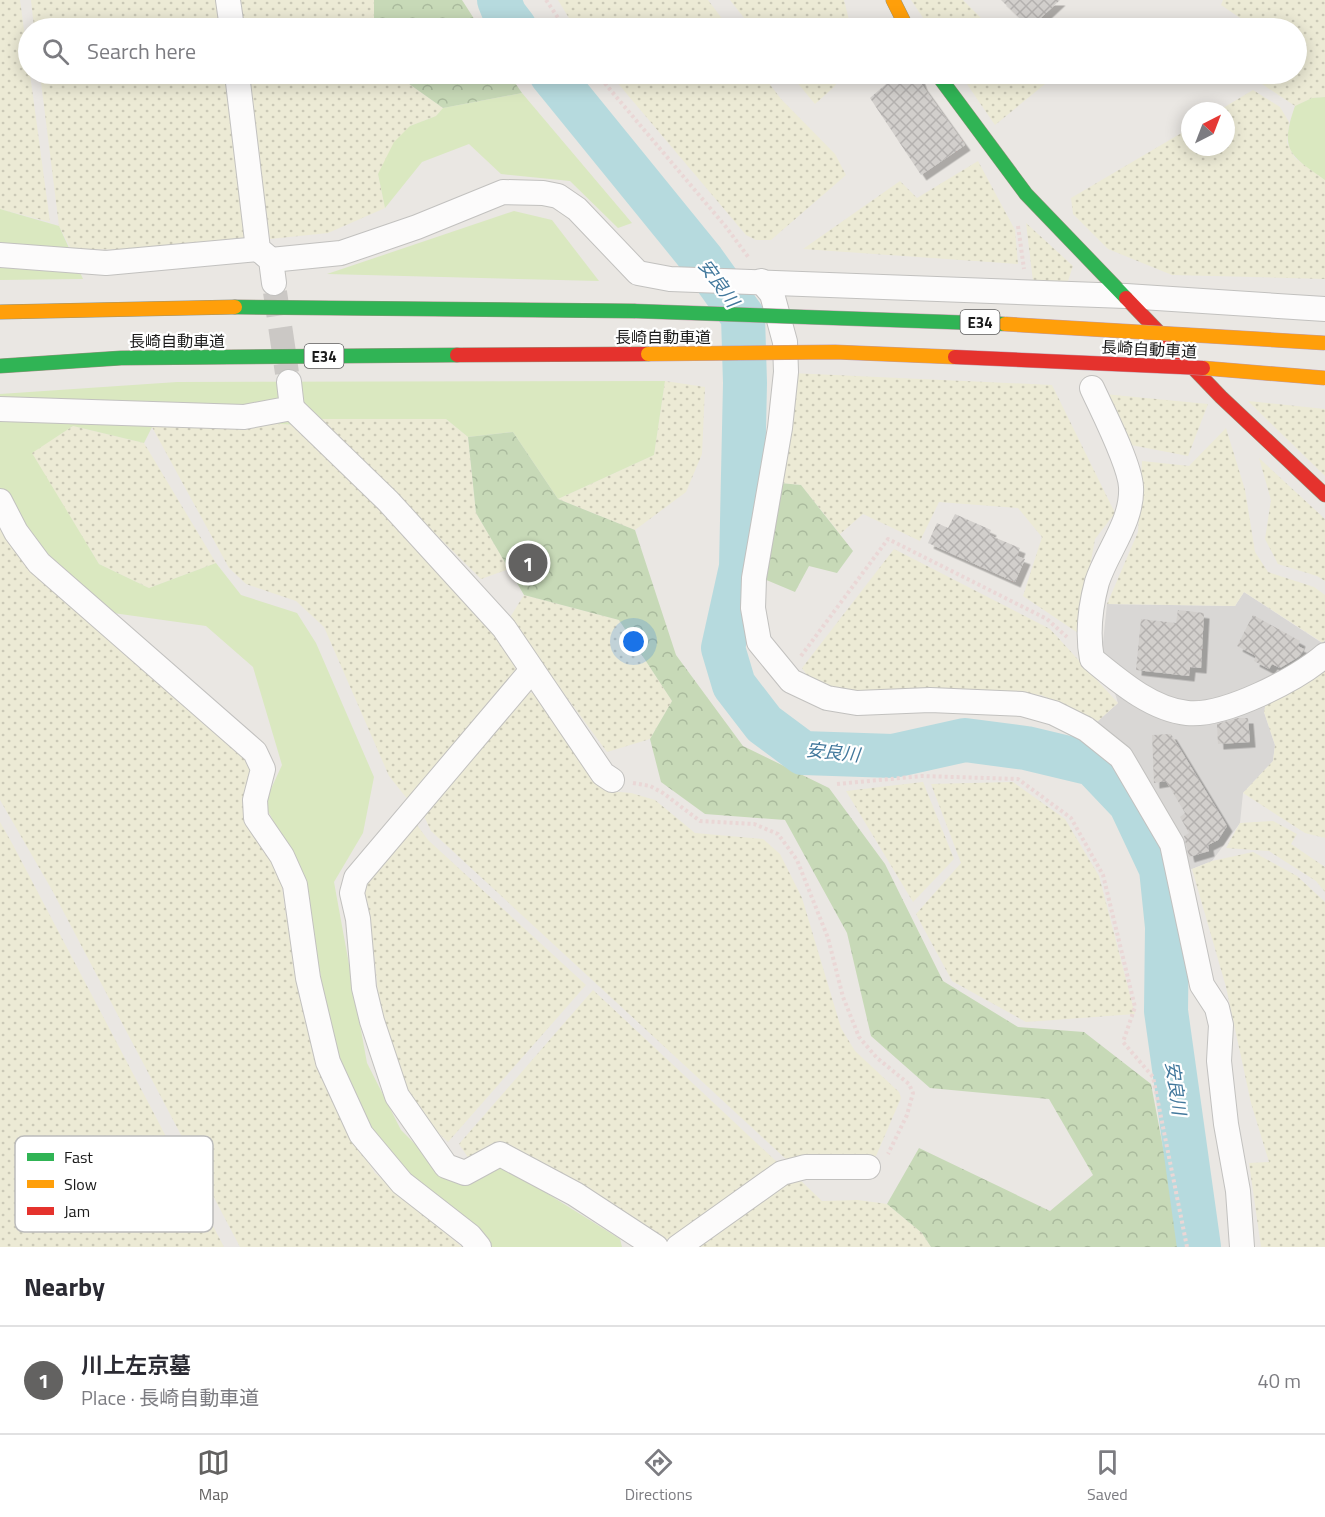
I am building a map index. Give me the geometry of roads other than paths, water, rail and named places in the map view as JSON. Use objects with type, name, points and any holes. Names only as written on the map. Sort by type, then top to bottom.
[{"type":"main road","points":[[893,0],[902,18]]},
{"type":"main road","points":[[944,84],[1026,194],[1221,397],[1325,495]]},
{"type":"main road","name":"長崎自動車道","points":[[0,312],[218,307],[634,310],[832,315],[1173,332],[1325,344]]},
{"type":"main road","name":"長崎自動車道","points":[[0,366],[121,358],[835,352],[1171,365],[1325,378]]},
{"type":"street","points":[[228,0],[231,18]]},
{"type":"street","points":[[239,84],[268,264]]},
{"type":"street","points":[[0,255],[106,263],[268,264],[341,253],[417,227],[503,192],[543,193],[558,196],[577,209],[638,273],[670,279],[1126,296],[1325,309]]},
{"type":"street","points":[[761,281],[772,294],[785,342],[786,372],[780,428],[754,578],[753,608],[759,642],[791,681],[827,698],[857,703],[941,700],[1022,704],[1054,713],[1086,729],[1121,758],[1172,844],[1202,985],[1217,1008],[1221,1025],[1219,1061],[1226,1124],[1238,1191],[1242,1247]]},
{"type":"street","points":[[289,382],[292,408],[388,501],[504,628],[603,774],[612,780]]},
{"type":"street","points":[[1092,388],[1114,436],[1131,486],[1125,518],[1098,581],[1087,634],[1092,659],[1124,685],[1156,703],[1188,713],[1226,707],[1263,694],[1325,655]]},
{"type":"street","points":[[0,409],[244,417],[292,408]]},
{"type":"street","points":[[0,501],[16,532],[39,563],[255,752],[262,769],[255,800],[256,818],[282,856],[295,885],[308,978],[328,1062],[361,1134],[402,1183],[470,1236],[479,1247]]},
{"type":"street","points":[[532,670],[356,878],[351,892],[358,919],[364,988],[372,1021],[397,1096],[446,1166],[465,1173],[500,1154],[575,1194],[656,1247]]},
{"type":"street","points":[[678,1247],[782,1173],[805,1167],[868,1167]]},
{"type":"waterway","name":"安良川","points":[[499,0],[507,18]]},
{"type":"waterway","name":"安良川","points":[[559,84],[703,261],[743,317],[745,383],[741,567],[723,648],[734,685],[764,724],[803,753],[893,756],[965,740],[1026,748],[1093,764],[1130,803],[1161,869],[1167,927],[1166,1011],[1199,1247]]},
{"type":"tunnel","points":[[275,292],[287,373]]},
{"type":"place","name":"川上左京墓","points":[[528,563]]}]
